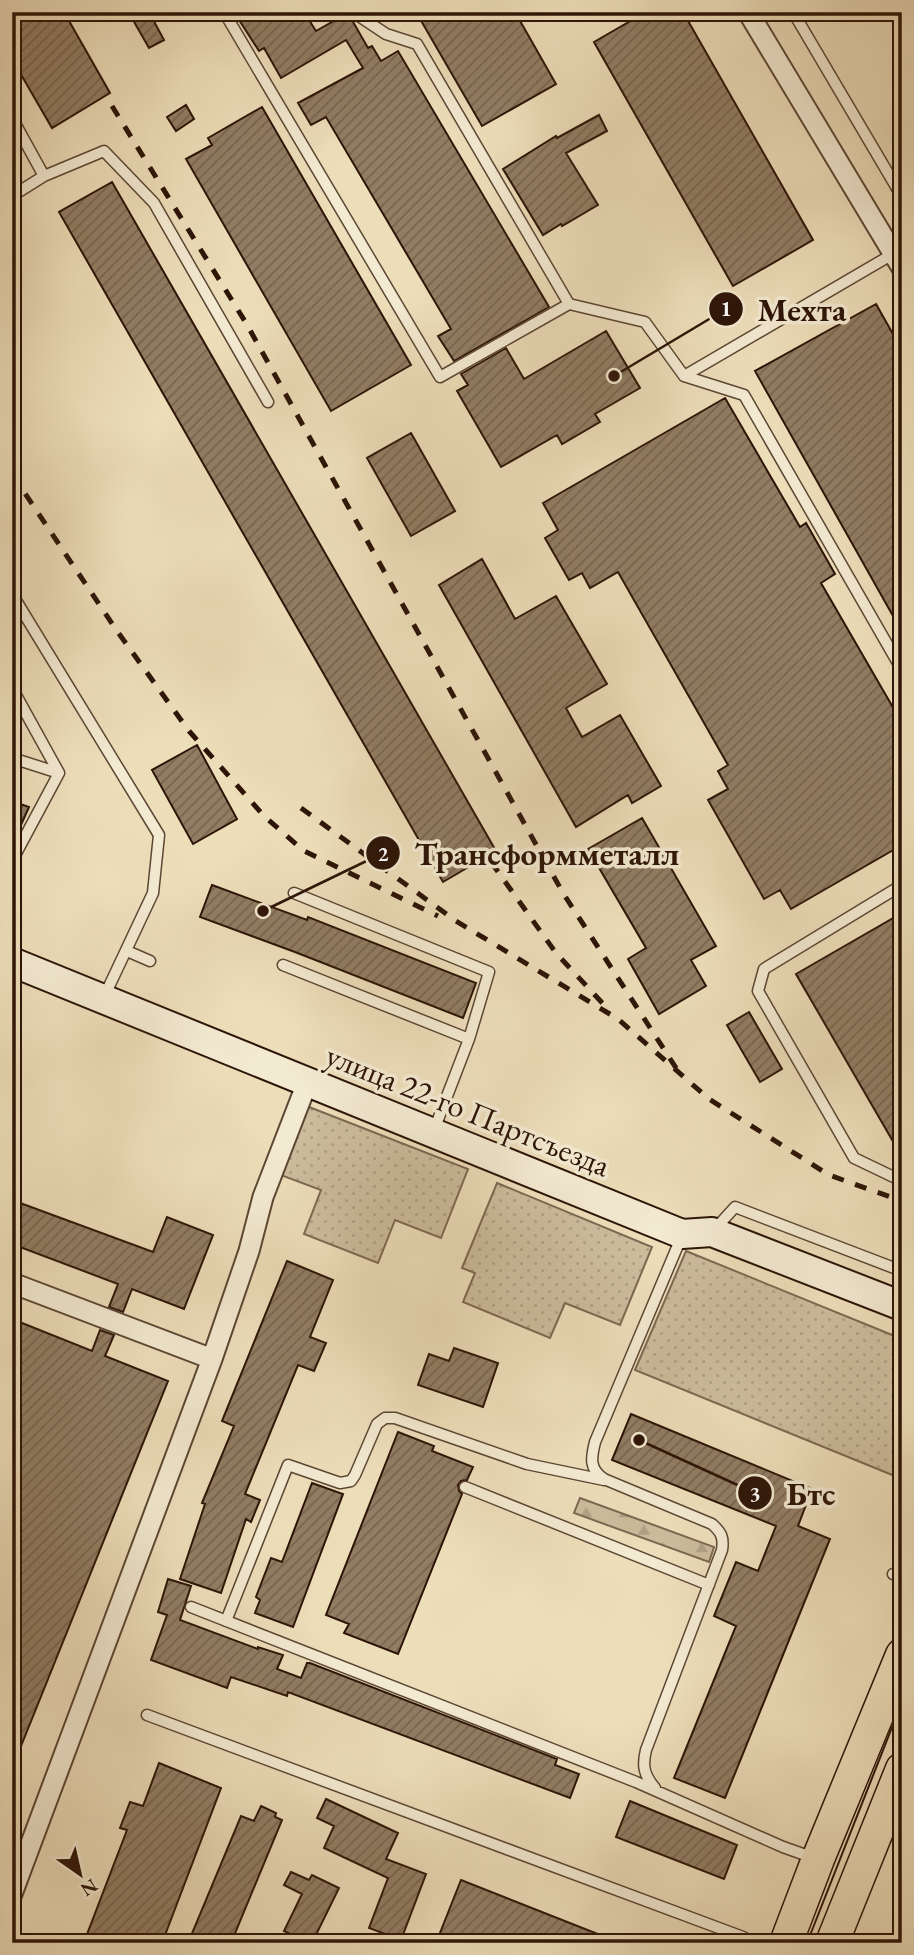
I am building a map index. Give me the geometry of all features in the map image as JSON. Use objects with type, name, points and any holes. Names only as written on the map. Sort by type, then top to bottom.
[{"type":"main road","points":[[786,1943],[902,1655]]},
{"type":"main road","points":[[832,1943],[902,1769]]},
{"type":"street","points":[[748,12],[898,261]]},
{"type":"street","name":"улица 22-го Партсъезда","points":[[12,962],[682,1234],[712,1233],[902,1306]]},
{"type":"street","points":[[12,1894],[212,1359],[249,1251],[263,1197],[307,1083]]},
{"type":"street","points":[[12,1283],[212,1359]]},
{"type":"lane","points":[[225,12],[440,377],[569,304],[645,322],[684,376],[744,396],[902,670]]},
{"type":"lane","points":[[354,12],[386,34],[417,44],[569,304]]},
{"type":"lane","points":[[793,12],[898,190]]},
{"type":"lane","points":[[12,118],[44,176]]},
{"type":"lane","points":[[12,195],[44,176],[104,151],[154,203],[268,402]]},
{"type":"lane","points":[[684,376],[898,261]]},
{"type":"lane","points":[[12,594],[159,835],[153,893],[104,998]]},
{"type":"lane","points":[[12,688],[59,773]]},
{"type":"lane","points":[[12,758],[59,773]]},
{"type":"lane","points":[[12,861],[59,773]]},
{"type":"lane","points":[[902,885],[764,969],[758,991],[854,1158],[902,1181]]},
{"type":"lane","points":[[294,893],[489,972],[469,1039],[432,1134]]},
{"type":"lane","points":[[127,951],[150,961]]},
{"type":"lane","points":[[283,965],[469,1039]]},
{"type":"lane","points":[[712,1233],[735,1206],[902,1271]]},
{"type":"lane","points":[[657,1791],[645,1773],[643,1764],[646,1750],[724,1540],[712,1524],[608,1481],[597,1474],[592,1465],[595,1442],[682,1234]]},
{"type":"lane","points":[[226,1621],[288,1465],[340,1483],[351,1481],[377,1424],[385,1418],[396,1418],[527,1464],[608,1481]]},
{"type":"lane","points":[[465,1487],[709,1585]]},
{"type":"lane","points":[[191,1607],[618,1775],[783,1847],[818,1859]]},
{"type":"lane","points":[[147,1715],[743,1937],[752,1943]]},
{"type":"lane","points":[[618,1775],[631,1773],[643,1764]]},
{"type":"green space","points":[[304,1105],[468,1169],[441,1238],[395,1220],[378,1263],[304,1234],[321,1190],[278,1174]]},
{"type":"green space","points":[[497,1183],[652,1247],[620,1325],[565,1303],[550,1338],[463,1302],[475,1273],[462,1268]]},
{"type":"green space","points":[[686,1251],[902,1339],[902,1479],[635,1370]]},
{"type":"green space","points":[[580,1498],[714,1547],[709,1562],[574,1513]]},
{"type":"building","points":[[12,12],[64,12],[110,93],[52,128],[12,59]]},
{"type":"building","points":[[147,12],[164,40],[149,48],[133,20]]},
{"type":"building","points":[[234,12],[304,12],[316,31],[346,14],[368,48],[372,46],[381,61],[398,51],[549,307],[454,361],[438,336],[451,329],[326,117],[311,125],[298,103],[363,68],[346,40],[281,78],[264,48],[259,51]]},
{"type":"building","points":[[416,12],[515,12],[556,84],[482,126]]},
{"type":"building","points":[[646,12],[683,12],[813,240],[733,286],[594,42]]},
{"type":"building","points":[[186,105],[194,119],[176,131],[167,117]]},
{"type":"building","points":[[262,107],[411,365],[331,411],[186,159],[212,145],[208,138]]},
{"type":"building","points":[[599,115],[607,131],[566,153],[598,205],[543,235],[503,169],[556,136],[557,138]]},
{"type":"building","points":[[112,182],[496,851],[443,882],[59,212]]},
{"type":"building","points":[[876,304],[902,350],[902,632],[755,371]]},
{"type":"building","points":[[606,331],[640,388],[595,414],[600,422],[562,444],[557,435],[501,467],[457,391],[468,385],[461,374],[506,348],[524,379]]},
{"type":"building","points":[[725,398],[800,527],[806,523],[835,574],[821,583],[902,723],[902,845],[791,909],[780,890],[764,899],[708,800],[728,789],[718,771],[728,765],[618,572],[590,588],[582,573],[569,580],[545,538],[558,530],[543,503]]},
{"type":"building","points":[[411,433],[455,511],[411,536],[367,458]]},
{"type":"building","points":[[482,559],[515,619],[556,596],[607,684],[566,708],[582,737],[620,715],[661,786],[632,803],[628,795],[576,827],[439,585]]},
{"type":"building","points":[[197,745],[237,819],[193,844],[152,770]]},
{"type":"building","points":[[12,801],[29,807],[12,845]]},
{"type":"building","points":[[642,818],[716,946],[691,960],[706,986],[659,1014],[628,959],[646,948],[588,849]]},
{"type":"building","points":[[212,885],[307,920],[308,917],[476,983],[463,1018],[200,917]]},
{"type":"building","points":[[902,913],[902,1157],[796,974]]},
{"type":"building","points":[[749,1012],[782,1069],[760,1082],[727,1025]]},
{"type":"building","points":[[12,1200],[153,1252],[167,1217],[213,1235],[184,1309],[132,1289],[123,1312],[109,1307],[118,1284],[12,1244]]},
{"type":"building","points":[[287,1261],[333,1280],[310,1337],[326,1343],[314,1371],[298,1365],[245,1494],[260,1500],[251,1522],[246,1519],[221,1593],[180,1579],[205,1504],[202,1503],[234,1426],[222,1421]]},
{"type":"building","points":[[12,1319],[92,1351],[100,1330],[114,1335],[105,1356],[168,1381],[13,1766]]},
{"type":"building","points":[[454,1348],[498,1363],[483,1407],[418,1385],[429,1354],[449,1361]]},
{"type":"building","points":[[631,1414],[812,1489],[798,1526],[830,1539],[725,1798],[674,1778],[736,1626],[714,1616],[736,1562],[758,1571],[776,1526],[612,1460]]},
{"type":"building","points":[[398,1432],[434,1446],[432,1451],[473,1467],[467,1480],[458,1485],[462,1494],[398,1654],[344,1633],[349,1624],[326,1615]]},
{"type":"building","points":[[312,1483],[343,1494],[293,1627],[255,1613],[260,1600],[256,1597],[271,1558],[282,1562]]},
{"type":"building","points":[[168,1579],[191,1586],[180,1620],[258,1649],[283,1655],[277,1669],[301,1678],[307,1663],[310,1663],[557,1759],[555,1765],[579,1774],[570,1798],[288,1692],[287,1696],[231,1677],[227,1688],[151,1660],[167,1615],[158,1612]]},
{"type":"building","points":[[159,1763],[221,1788],[162,1943],[103,1943],[86,1937],[127,1830],[120,1828],[130,1802],[143,1806]]},
{"type":"building","points":[[326,1799],[398,1833],[386,1859],[426,1874],[401,1940],[369,1928],[388,1878],[324,1848],[334,1826],[317,1818]]},
{"type":"building","points":[[630,1801],[737,1845],[724,1879],[616,1837]]},
{"type":"building","points":[[261,1806],[276,1813],[275,1817],[282,1820],[231,1943],[188,1943],[241,1816],[254,1821]]},
{"type":"building","points":[[291,1872],[309,1880],[312,1875],[339,1888],[312,1943],[284,1931],[302,1894],[284,1885]]},
{"type":"building","points":[[461,1880],[618,1942],[618,1943],[436,1943]]},
{"type":"tram line","points":[[807,1943],[902,1702]]},
{"type":"railway","points":[[112,106],[246,323],[563,893],[678,1071]]},
{"type":"railway","points":[[12,474],[117,631],[189,731],[264,816],[304,851],[438,916]]},
{"type":"railway","points":[[301,808],[456,921],[618,1019],[709,1099],[829,1175],[902,1201]]},
{"type":"railway","points":[[491,862],[556,953],[606,1007]]},
{"type":"place","name":"Мехта","points":[[614,376]]},
{"type":"place","name":"Трансформметалл","points":[[263,911]]},
{"type":"place","name":"Бтс","points":[[639,1440]]}]
